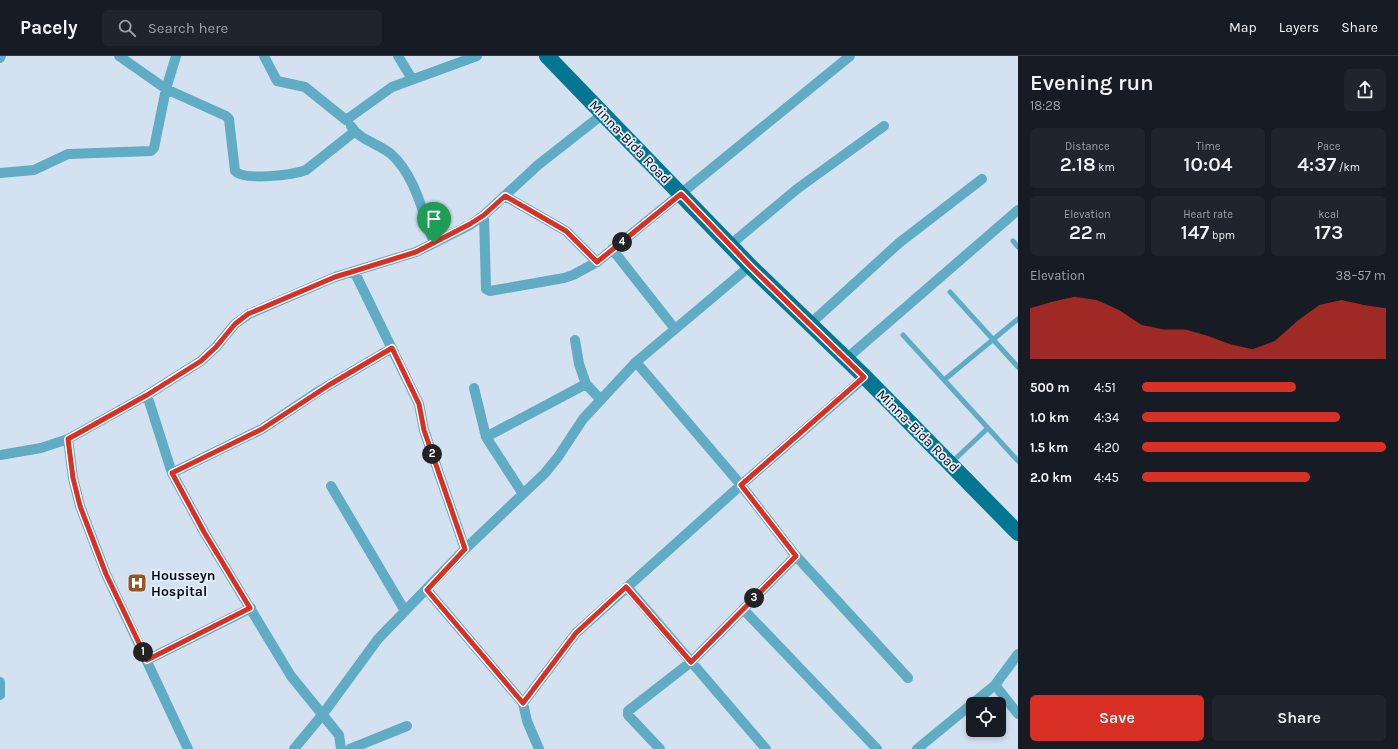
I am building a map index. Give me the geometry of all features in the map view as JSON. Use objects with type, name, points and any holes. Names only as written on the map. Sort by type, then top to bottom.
[{"type":"main road","name":"Minna-Bida Road","points":[[547,56],[750,266],[951,463],[1018,534]]},
{"type":"street","points":[[119,56],[166,89],[226,116],[229,119],[235,171],[240,174],[272,177],[297,174],[306,170],[354,132]]},
{"type":"street","points":[[0,173],[34,170],[68,154],[151,150],[154,148],[166,89],[176,56]]},
{"type":"street","points":[[264,56],[277,81],[305,87],[334,112],[346,120],[354,132],[378,145],[397,160],[418,197],[434,243]]},
{"type":"street","points":[[398,56],[412,79]]},
{"type":"street","points":[[346,120],[392,87],[465,62],[477,56]]},
{"type":"street","points":[[484,215],[486,289],[490,291],[564,278],[573,275],[597,262],[850,56]]},
{"type":"street","points":[[0,455],[41,448],[68,439],[147,395],[201,361],[216,347],[235,324],[248,314],[335,277],[416,252],[470,224],[484,215],[538,165],[603,114]]},
{"type":"street","points":[[730,245],[798,189],[884,126]]},
{"type":"street","points":[[810,324],[899,243],[982,179]]},
{"type":"street","points":[[505,196],[566,231],[597,262]]},
{"type":"street","points":[[846,359],[1018,210]]},
{"type":"street","points":[[612,249],[675,329]]},
{"type":"street","points":[[294,749],[323,714],[378,639],[465,549],[523,494],[558,457],[583,419],[636,362],[750,266]]},
{"type":"street","points":[[354,271],[419,404],[424,430],[465,549]]},
{"type":"street","points":[[575,340],[579,364],[586,384],[601,400]]},
{"type":"street","points":[[172,473],[262,429],[329,385],[392,348]]},
{"type":"street","points":[[636,362],[741,485],[796,556],[908,678]]},
{"type":"street","points":[[523,703],[576,633],[864,377]]},
{"type":"street","points":[[486,437],[586,384]]},
{"type":"street","points":[[474,388],[486,437],[523,494]]},
{"type":"street","points":[[147,395],[172,473],[204,532],[291,676],[339,735],[341,749]]},
{"type":"street","points":[[68,439],[73,478],[80,506],[106,574],[188,749]]},
{"type":"street","points":[[331,486],[405,611]]},
{"type":"street","points":[[660,749],[628,715],[628,711],[691,662],[796,556]]},
{"type":"street","points":[[626,587],[766,749]]},
{"type":"street","points":[[427,590],[523,703],[536,748]]},
{"type":"street","points":[[147,660],[250,608]]},
{"type":"street","points":[[743,609],[877,749]]},
{"type":"street","points":[[917,749],[995,685],[1018,654]]},
{"type":"street","points":[[0,682],[0,695]]},
{"type":"street","points":[[995,685],[1018,714]]},
{"type":"street","points":[[350,749],[407,726]]},
{"type":"lane","points":[[1013,241],[1018,247]]},
{"type":"lane","points":[[950,292],[1018,367]]},
{"type":"lane","points":[[944,380],[1018,318]]},
{"type":"lane","points":[[904,335],[1018,461]]},
{"type":"lane","points":[[951,463],[988,428]]},
{"type":"place","name":"Housseyn Hospital","points":[[137,583]]},
{"type":"route","points":[[681,194],[750,266],[864,377],[741,485],[796,556],[691,662],[626,587],[576,633],[523,703],[427,590],[465,549],[422,424],[419,404],[392,348],[329,385],[298,407],[262,429],[172,473],[204,532],[250,608],[147,660],[106,574],[80,506],[73,478],[68,439],[147,395],[201,361],[216,347],[235,324],[248,314],[335,277],[416,252],[434,243],[484,215],[505,196],[566,231],[597,262],[681,194]]}]
